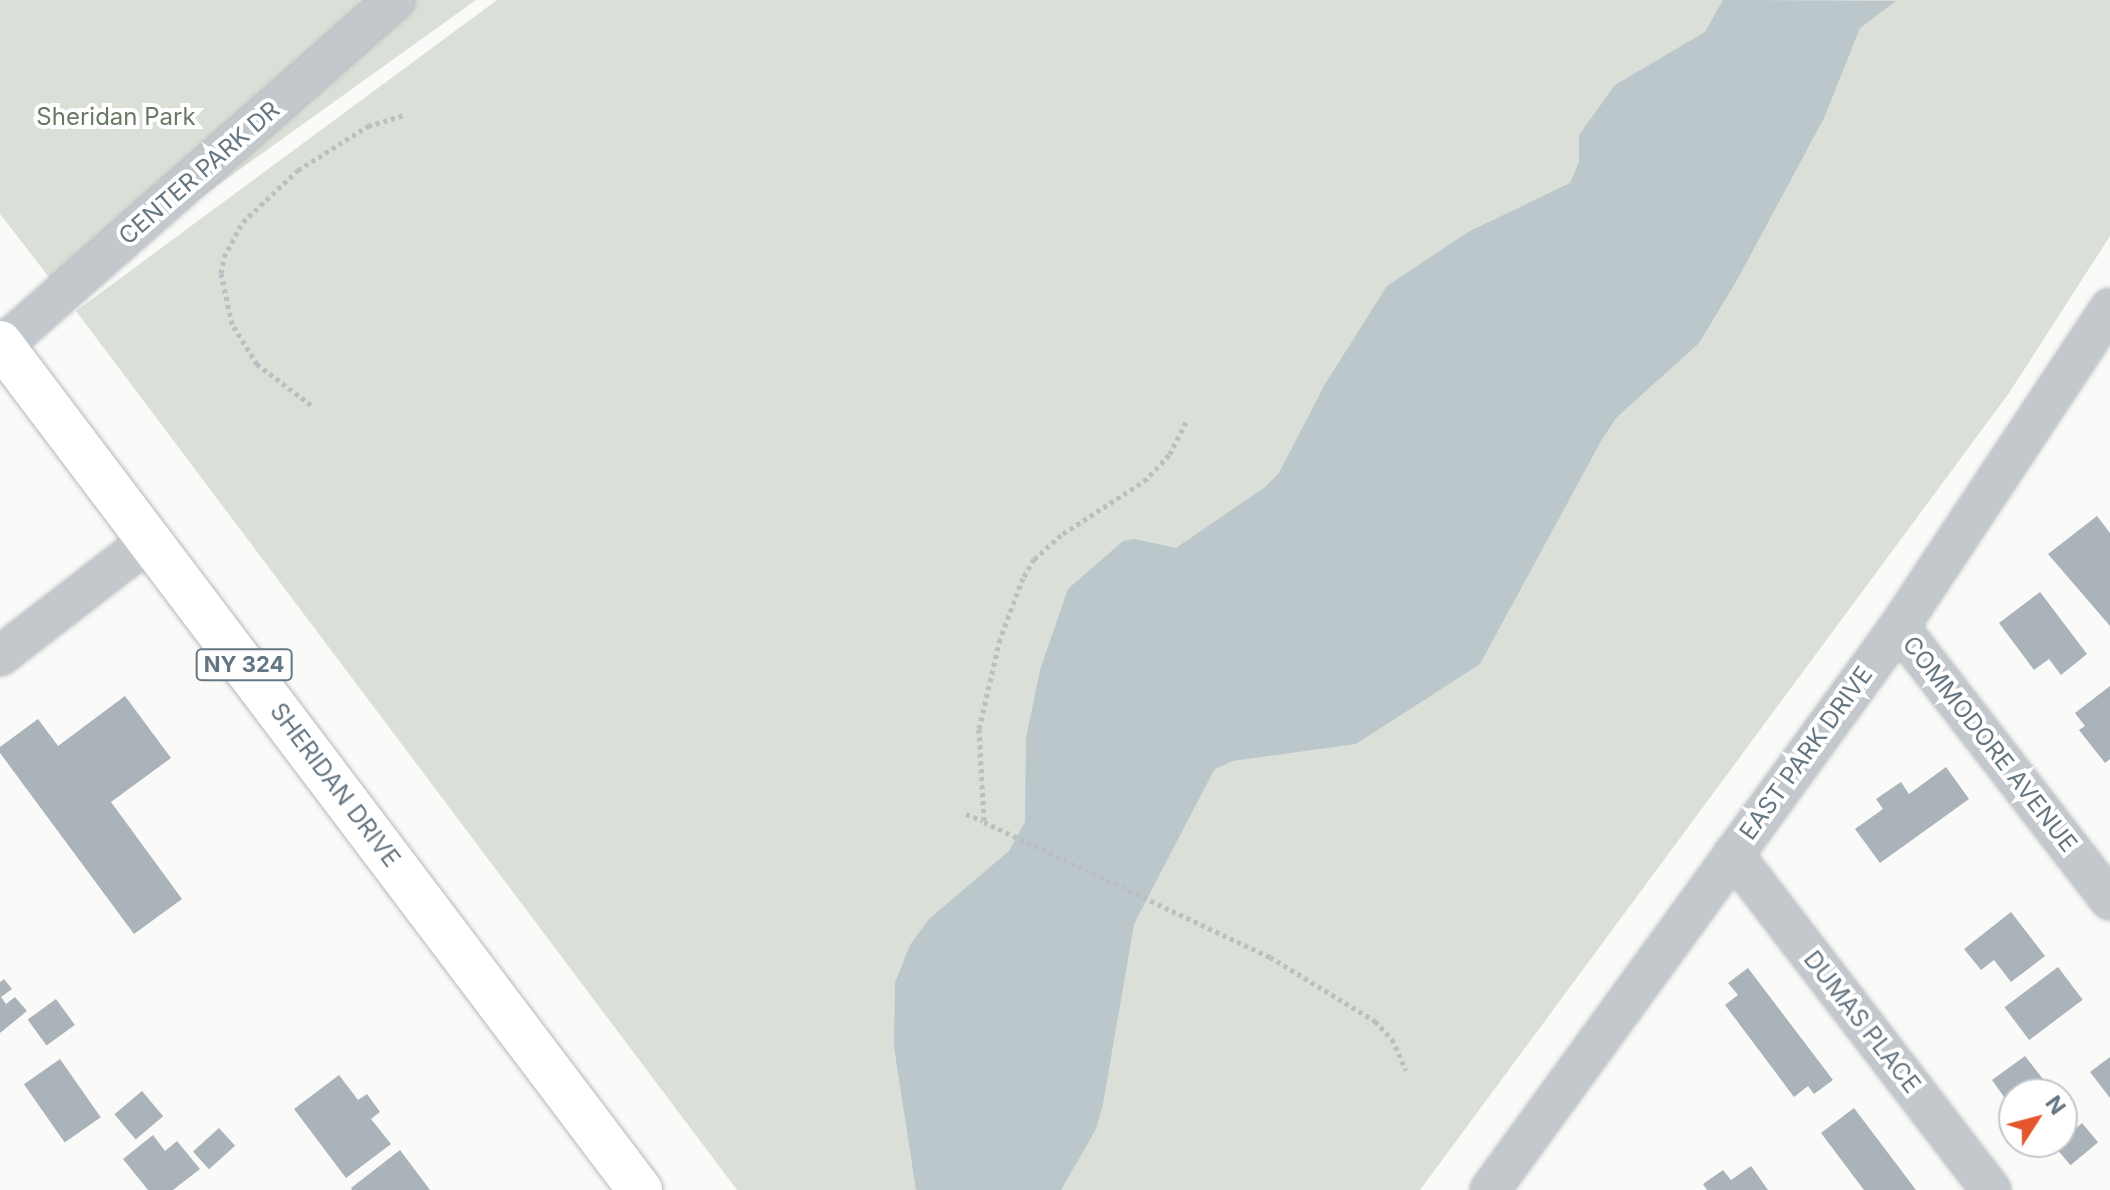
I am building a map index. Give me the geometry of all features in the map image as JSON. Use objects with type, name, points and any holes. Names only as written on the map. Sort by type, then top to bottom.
[{"type":"main road","name":"SHERIDAN DRIVE","points":[[1,344],[640,1190]]},
{"type":"street","name":"CENTER PARK DR","points":[[1,344],[395,0]]},
{"type":"street","name":"EAST PARK DRIVE","points":[[1490,1190],[1899,627],[2110,308]]},
{"type":"street","points":[[0,656],[150,540]]},
{"type":"street","name":"COMMODORE AVENUE","points":[[1899,627],[2110,900]]},
{"type":"street","name":"DUMAS PLACE","points":[[1733,854],[1991,1190]]},
{"type":"path","points":[[311,405],[257,364],[232,324],[221,273],[224,257],[243,222],[298,170],[368,126],[405,115]]},
{"type":"path","points":[[984,822],[979,729],[1000,639],[1023,578],[1034,559],[1061,535],[1147,479],[1169,455],[1186,422]]},
{"type":"path","points":[[966,814],[1270,957],[1375,1021],[1392,1039],[1406,1070]]},
{"type":"green space","name":"Sheridan Park","points":[[0,0],[476,0],[193,203],[114,269],[52,281],[0,214]]},
{"type":"green space","points":[[497,0],[2110,0],[2110,236],[2009,393],[1420,1190],[737,1190],[76,311]]},
{"type":"shaded area","points":[[1723,0],[1896,1],[1860,28],[1824,118],[1737,280],[1699,343],[1616,418],[1480,664],[1356,744],[1232,761],[1214,770],[1134,924],[1103,1104],[1096,1129],[1061,1190],[916,1190],[894,1047],[895,983],[910,945],[929,919],[1009,851],[1025,822],[1026,738],[1040,670],[1068,589],[1123,541],[1134,539],[1176,548],[1265,487],[1279,473],[1325,384],[1387,286],[1468,232],[1570,183],[1579,162],[1579,135],[1615,85],[1705,32]]},
{"type":"building","points":[[2097,516],[2110,533],[2110,626],[2048,554]]},
{"type":"building","points":[[2040,592],[2087,654],[2061,675],[2049,659],[2034,670],[1999,623]]},
{"type":"building","points":[[2110,686],[2110,759],[2105,763],[2079,730],[2085,726],[2075,713]]},
{"type":"building","points":[[125,696],[171,758],[111,802],[182,899],[134,934],[0,753],[0,747],[38,719],[58,746]]},
{"type":"building","points":[[1946,767],[1969,799],[1880,863],[1855,829],[1883,809],[1876,799],[1901,782],[1909,794]]},
{"type":"building","points":[[2011,912],[2045,956],[2011,982],[1994,960],[1981,970],[1964,949]]},
{"type":"building","points":[[2058,967],[2083,1000],[2029,1040],[2004,1007]]},
{"type":"building","points":[[1748,968],[1833,1080],[1814,1094],[1808,1086],[1794,1097],[1725,1005],[1738,995],[1728,983]]},
{"type":"building","points":[[4,979],[12,989],[1,997],[6,1004],[15,997],[27,1011],[0,1033],[0,982]]},
{"type":"building","points":[[56,999],[75,1025],[46,1045],[28,1020]]},
{"type":"building","points":[[2025,1056],[2042,1078],[1998,1078],[1998,1088],[1992,1080]]},
{"type":"building","points":[[2110,1057],[2110,1098],[2090,1072]]},
{"type":"building","points":[[60,1059],[101,1117],[65,1142],[24,1084]]},
{"type":"building","points":[[339,1075],[358,1100],[367,1094],[380,1112],[371,1119],[391,1144],[346,1178],[294,1109]]},
{"type":"building","points":[[142,1091],[163,1116],[136,1139],[114,1114]]},
{"type":"building","points":[[1854,1108],[1916,1190],[1864,1190],[1821,1133]]},
{"type":"building","points":[[2082,1123],[2098,1142],[2070,1165],[2064,1158],[2078,1158],[2078,1126]]},
{"type":"building","points":[[219,1128],[235,1146],[209,1169],[193,1151]]},
{"type":"building","points":[[153,1135],[165,1151],[177,1141],[200,1169],[173,1190],[148,1190],[123,1159]]},
{"type":"building","points":[[400,1150],[430,1190],[352,1190],[351,1188]]},
{"type":"building","points":[[1751,1166],[1768,1190],[1707,1190],[1703,1184],[1723,1170],[1731,1180]]}]
